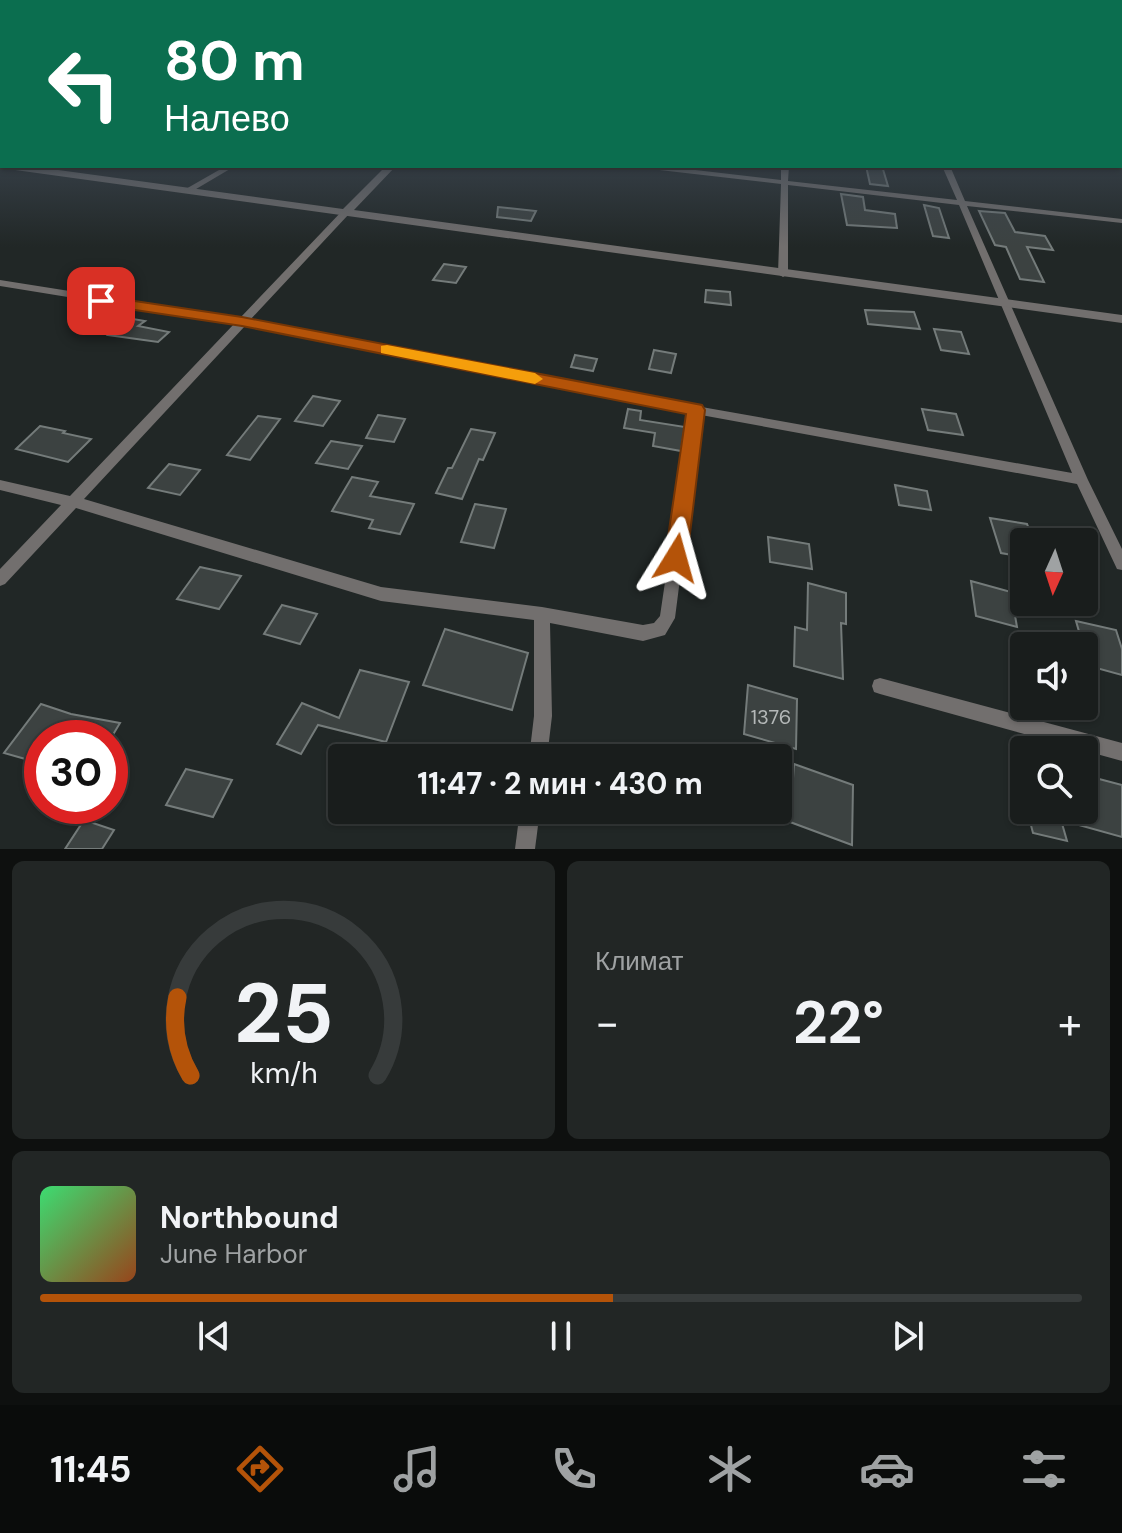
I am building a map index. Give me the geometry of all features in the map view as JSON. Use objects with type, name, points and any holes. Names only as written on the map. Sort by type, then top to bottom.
[{"type":"street","points":[[23,168],[1122,319]]},
{"type":"street","points":[[188,190],[227,168]]},
{"type":"street","points":[[0,579],[389,168]]},
{"type":"street","points":[[660,168],[1122,221]]},
{"type":"street","points":[[783,274],[785,168]]},
{"type":"street","points":[[947,168],[1081,480],[1122,564]]},
{"type":"street","points":[[0,283],[242,322],[696,410],[1081,480]]},
{"type":"street","points":[[0,485],[74,502],[381,594],[542,614],[643,633],[659,630],[667,618],[696,410]]},
{"type":"street","points":[[540,744],[543,716],[542,614]]},
{"type":"street","points":[[880,686],[1122,752]]},
{"type":"street","points":[[525,849],[528,824]]},
{"type":"building","points":[[866,168],[883,168],[888,186],[870,184]]},
{"type":"building","points":[[841,194],[863,197],[865,210],[895,214],[897,228],[847,225]]},
{"type":"building","points":[[924,205],[939,208],[949,238],[933,236]]},
{"type":"building","points":[[498,207],[536,211],[531,221],[497,217]]},
{"type":"building","points":[[979,211],[1005,213],[1015,232],[1045,236],[1053,250],[1027,247],[1044,282],[1020,279],[1006,247],[995,245]]},
{"type":"building","points":[[444,264],[466,267],[456,283],[433,280]]},
{"type":"building","points":[[706,290],[730,292],[731,305],[705,302]]},
{"type":"building","points":[[865,310],[914,312],[920,329],[868,324]]},
{"type":"building","points":[[127,318],[145,321],[138,326],[169,332],[158,342],[108,335]]},
{"type":"building","points":[[934,329],[961,332],[969,354],[941,350]]},
{"type":"building","points":[[654,350],[676,354],[671,373],[649,369]]},
{"type":"building","points":[[575,355],[597,359],[593,371],[571,367]]},
{"type":"building","points":[[313,396],[340,401],[323,426],[295,421]]},
{"type":"building","points":[[628,409],[641,411],[640,420],[685,427],[681,451],[653,446],[655,433],[624,428]]},
{"type":"building","points":[[922,409],[956,414],[963,435],[928,430]]},
{"type":"building","points":[[378,415],[405,419],[394,442],[366,438]]},
{"type":"building","points":[[258,416],[280,419],[250,460],[227,455]]},
{"type":"building","points":[[40,426],[91,439],[68,462],[16,449]]},
{"type":"building","points":[[471,429],[495,433],[483,460],[479,459],[462,499],[436,493],[448,468],[452,468]]},
{"type":"building","points":[[331,441],[362,446],[348,469],[316,463]]},
{"type":"building","points":[[169,464],[200,470],[180,495],[148,488]]},
{"type":"building","points":[[352,477],[378,482],[370,496],[414,504],[400,534],[369,528],[373,520],[332,511]]},
{"type":"building","points":[[895,485],[927,491],[931,510],[899,505]]},
{"type":"building","points":[[475,504],[506,509],[494,548],[461,542]]},
{"type":"building","points":[[990,518],[1027,524],[1029,528],[1010,528],[1010,555],[1001,553]]},
{"type":"building","points":[[768,537],[809,544],[812,569],[770,562]]},
{"type":"building","points":[[200,567],[241,576],[219,609],[177,599]]},
{"type":"building","points":[[971,581],[1010,592],[1010,616],[1015,616],[1017,627],[976,616]]},
{"type":"building","points":[[808,583],[846,593],[846,624],[841,623],[843,679],[794,666],[795,627],[807,630]]},
{"type":"building","points":[[282,605],[317,614],[300,644],[264,634]]},
{"type":"building","points":[[1076,621],[1116,630],[1122,649],[1122,675],[1098,668],[1098,632],[1079,632]]},
{"type":"building","points":[[445,629],[528,653],[512,710],[423,685]]},
{"type":"building","points":[[360,670],[409,682],[386,742],[318,725],[301,754],[277,744],[302,703],[339,718]]},
{"type":"building","points":[[748,685],[797,699],[796,749],[792,748],[792,744],[779,744],[744,734]]},
{"type":"building","points":[[41,704],[104,720],[29,720]]},
{"type":"building","points":[[24,727],[24,759],[4,753]]},
{"type":"building","points":[[794,764],[853,785],[852,845],[792,823]]},
{"type":"building","points":[[186,769],[232,780],[213,817],[166,805]]},
{"type":"building","points":[[1098,779],[1122,785],[1122,837],[1075,824],[1098,824]]},
{"type":"building","points":[[81,824],[96,824],[114,830],[102,849],[65,849]]},
{"type":"building","points":[[1031,824],[1062,824],[1067,841],[1033,833]]},
{"type":"slow traffic","points":[[387,350],[535,379]]},
{"type":"route","points":[[101,301],[242,322],[696,410],[676,558]]}]
